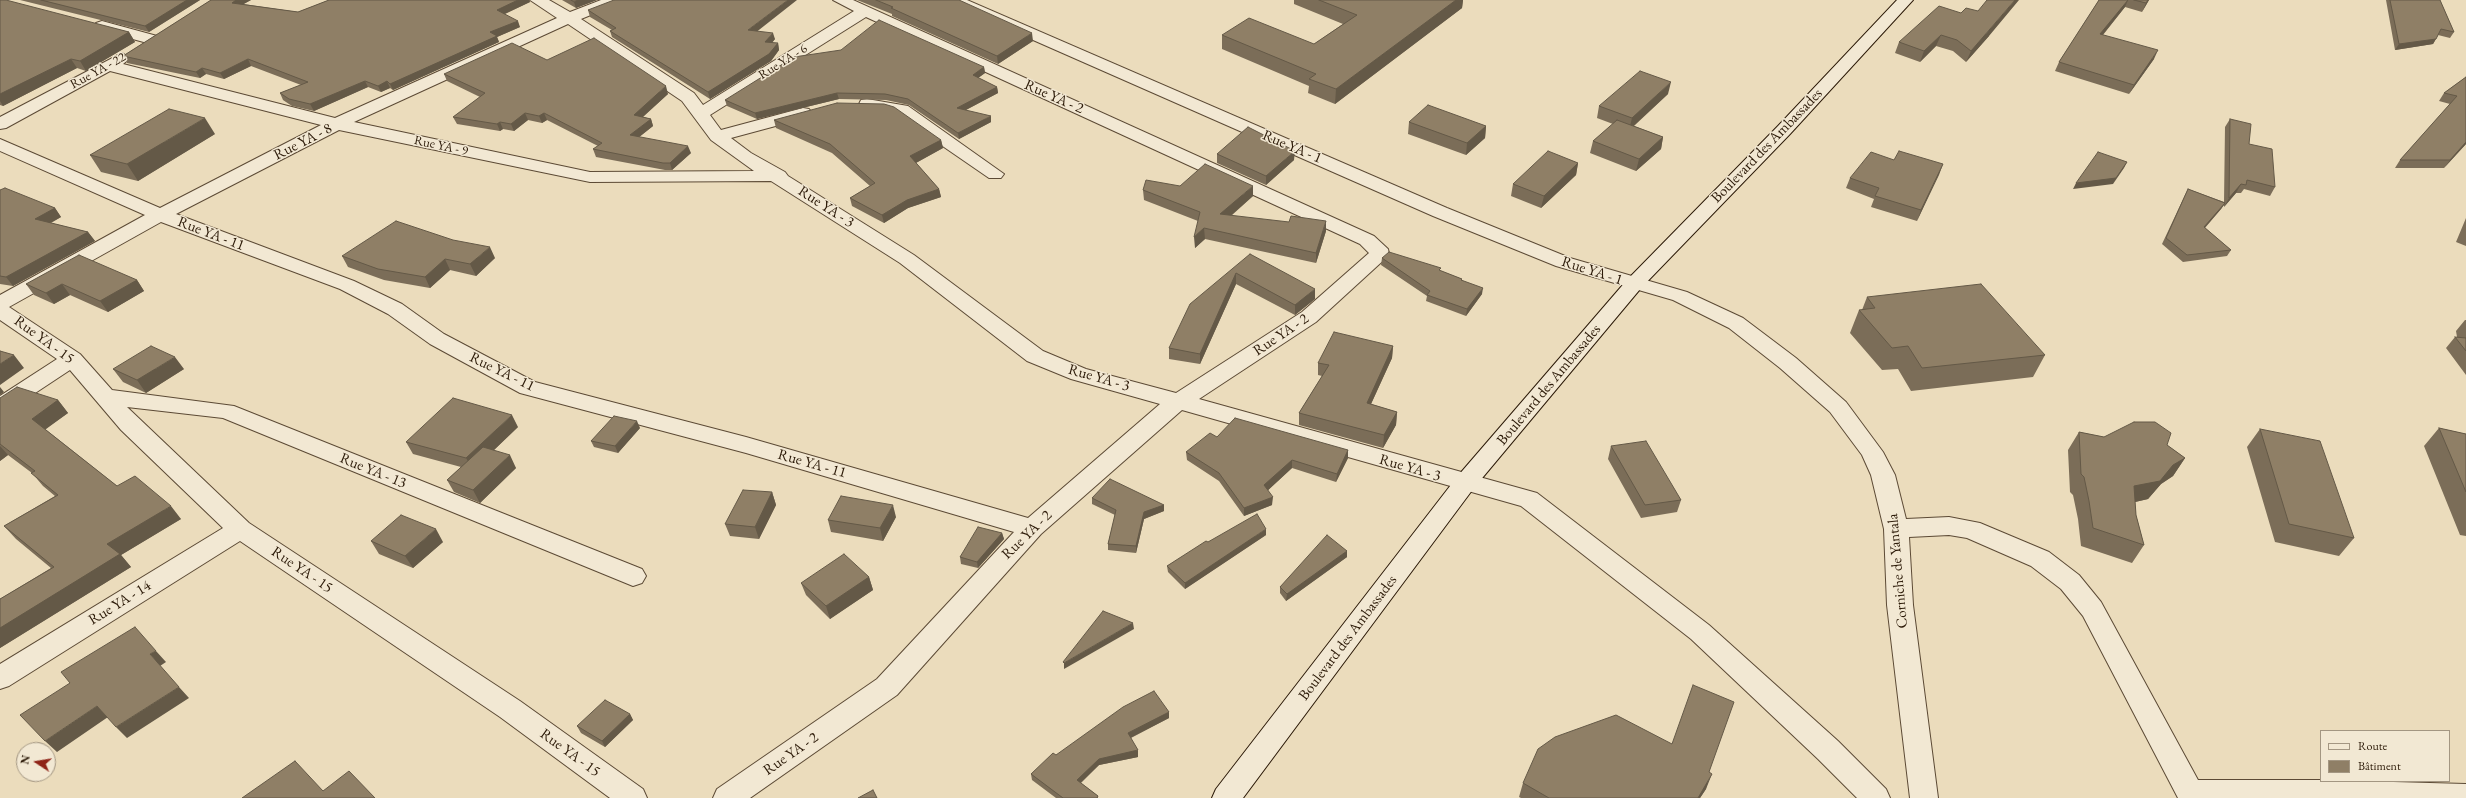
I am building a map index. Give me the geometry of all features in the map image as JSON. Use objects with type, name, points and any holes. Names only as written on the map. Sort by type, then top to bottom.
[{"type":"street","name":"Rue YA - 3","points":[[538,0],[569,18],[688,96],[717,136],[745,157],[778,176],[907,259],[1035,356],[1079,374],[1465,484],[1529,499],[1700,632],[1828,750],[1876,798]]},
{"type":"street","name":"Rue YA - 8","points":[[0,303],[160,215],[337,124],[569,18],[615,0]]},
{"type":"street","name":"Rue YA - 2","points":[[727,798],[887,687],[1032,528],[1178,402],[1309,317],[1376,258],[1378,249],[1360,237],[841,0]]},
{"type":"street","name":"Rue YA - 1","points":[[954,0],[1440,212],[1563,262],[1634,284]]},
{"type":"street","name":"Boulevard des Ambassades","points":[[1226,798],[1465,484],[1634,284],[1784,130],[1905,0]]},
{"type":"street","name":"Rue YA - 6","points":[[702,114],[865,11]]},
{"type":"street","name":"Rue YA - 22","points":[[0,124],[110,66],[157,35],[85,22]]},
{"type":"street","name":"Rue YA - 9","points":[[110,66],[337,124],[590,177],[778,176]]},
{"type":"street","points":[[854,105],[886,106],[902,110],[995,174]]},
{"type":"street","points":[[717,136],[817,110]]},
{"type":"street","name":"Rue YA - 11","points":[[0,144],[160,215],[347,285],[395,309],[437,339],[528,388],[746,445],[1032,528]]},
{"type":"street","name":"Corniche de Yantala","points":[[1634,284],[1680,296],[1736,323],[1788,363],[1838,407],[1872,452],[1883,475],[1896,529],[1900,605],[1924,798]]},
{"type":"street","name":"Rue YA - 15","points":[[0,310],[72,359],[129,424],[240,529],[510,709],[633,798]]},
{"type":"street","points":[[0,406],[72,359]]},
{"type":"street","name":"Rue YA - 13","points":[[106,397],[226,411],[633,576]]},
{"type":"street","points":[[1896,529],[1950,526],[1971,529],[2040,559],[2070,582],[2092,609],[2192,796],[2349,793],[2466,797]]},
{"type":"street","name":"Rue YA - 14","points":[[0,678],[240,529]]},
{"type":"building","points":[[0,0],[6,0],[129,32],[80,61],[71,59],[0,94]]},
{"type":"building","points":[[41,0],[187,0],[145,26]]},
{"type":"building","points":[[211,0],[236,0],[232,3],[298,12],[329,0],[518,0],[497,10],[518,21],[490,32],[497,36],[390,84],[387,81],[378,86],[365,81],[310,104],[289,99],[280,93],[308,82],[248,59],[220,73],[202,68],[196,72],[123,56]]},
{"type":"building","points":[[614,0],[788,0],[748,30],[773,33],[765,42],[778,43],[769,54],[708,92],[610,31],[616,28],[588,10]]},
{"type":"building","points":[[876,0],[959,0],[1032,33],[997,56]]},
{"type":"building","points":[[1319,0],[1456,0],[1336,89],[1309,79],[1316,74],[1222,35],[1249,18],[1314,44],[1357,15]]},
{"type":"building","points":[[1987,0],[2015,0],[1971,51],[1957,40],[1941,35],[1924,51],[1899,42],[1939,6],[1961,13],[1966,8],[1978,11]]},
{"type":"building","points":[[2099,0],[2128,0],[2100,34],[2158,50],[2134,85],[2059,62]]},
{"type":"building","points":[[2134,0],[2148,0],[2146,3]]},
{"type":"building","points":[[2390,0],[2440,0],[2454,32],[2441,29],[2436,39],[2399,44]]},
{"type":"building","points":[[879,20],[984,67],[973,75],[997,87],[957,108],[991,116],[958,133],[908,99],[885,94],[837,93],[755,113],[725,100],[794,57],[841,50]]},
{"type":"building","points":[[594,38],[666,86],[634,115],[651,119],[630,135],[688,146],[670,163],[663,163],[593,149],[602,143],[544,113],[539,116],[525,113],[511,124],[500,122],[497,124],[453,117],[485,93],[444,74],[512,43],[547,60]]},
{"type":"building","points":[[1640,71],[1671,82],[1632,118],[1599,106]]},
{"type":"building","points":[[2466,77],[2466,142],[2450,160],[2400,160],[2457,96],[2444,93]]},
{"type":"building","points":[[837,103],[884,104],[894,107],[941,140],[910,156],[939,189],[907,200],[882,215],[850,198],[875,183],[830,144],[774,120]]},
{"type":"building","points":[[1428,105],[1486,126],[1467,143],[1409,122]]},
{"type":"building","points":[[169,109],[205,118],[127,164],[90,155]]},
{"type":"building","points":[[2230,119],[2251,124],[2249,144],[2272,149],[2275,187],[2247,180],[2246,185],[2241,184],[2229,198]]},
{"type":"building","points":[[1617,120],[1663,137],[1639,159],[1593,141]]},
{"type":"building","points":[[1248,127],[1295,151],[1266,176],[1217,154]]},
{"type":"building","points":[[1548,151],[1578,163],[1544,196],[1513,184]]},
{"type":"building","points":[[1899,151],[1943,164],[1921,210],[1875,196],[1879,188],[1850,178],[1871,152],[1894,160]]},
{"type":"building","points":[[2098,152],[2127,162],[2116,178],[2076,183]]},
{"type":"building","points":[[1205,164],[1253,186],[1220,214],[1289,222],[1291,216],[1326,221],[1316,253],[1204,228],[1194,237],[1200,212],[1143,190],[1146,180],[1180,186]]},
{"type":"building","points":[[5,188],[55,208],[35,219],[88,232],[6,277],[0,276],[0,190]]},
{"type":"building","points":[[2188,189],[2225,203],[2204,227],[2231,250],[2187,255],[2166,238]]},
{"type":"building","points":[[396,221],[453,240],[490,247],[470,264],[445,259],[425,277],[378,269],[342,256]]},
{"type":"building","points":[[1389,252],[1441,268],[1439,270],[1483,288],[1467,309],[1427,295],[1430,291],[1382,258]]},
{"type":"building","points":[[1250,254],[1315,289],[1295,305],[1236,273],[1200,354],[1169,348],[1190,304]]},
{"type":"building","points":[[79,255],[137,280],[100,301],[62,284],[46,293],[26,284]]},
{"type":"building","points":[[1981,284],[2045,355],[1922,368],[1908,346],[1892,348],[1859,310],[1875,308],[1867,297]]},
{"type":"building","points":[[1334,332],[1393,346],[1367,403],[1397,412],[1384,435],[1299,413],[1329,365],[1318,363]]},
{"type":"building","points":[[2455,337],[2466,338],[2466,351]]},
{"type":"building","points":[[151,346],[175,357],[137,380],[113,369]]},
{"type":"building","points":[[0,351],[14,355],[0,364]]},
{"type":"building","points":[[17,387],[58,400],[32,419],[117,486],[135,476],[171,506],[107,544],[120,554],[0,628],[0,599],[54,567],[4,526],[58,495],[31,473],[35,471],[0,444],[0,398]]},
{"type":"building","points":[[453,398],[512,415],[466,458],[406,442]]},
{"type":"building","points":[[614,416],[637,421],[615,446],[591,441]]},
{"type":"building","points":[[1235,418],[1348,450],[1337,474],[1292,460],[1264,485],[1273,497],[1244,508],[1219,473],[1186,452],[1210,433],[1217,437]]},
{"type":"building","points":[[2134,422],[2155,422],[2171,433],[2167,445],[2185,458],[2173,465],[2160,481],[2134,486],[2136,515],[2144,545],[2093,528],[2084,477],[2081,474],[2079,432],[2104,437]]},
{"type":"building","points":[[2439,428],[2466,434],[2466,492]]},
{"type":"building","points":[[2260,429],[2320,441],[2354,538],[2289,524]]},
{"type":"building","points":[[1646,441],[1681,500],[1645,505],[1611,446]]},
{"type":"building","points":[[483,447],[510,455],[473,490],[447,480]]},
{"type":"building","points":[[1110,479],[1164,505],[1144,512],[1136,546],[1108,544],[1116,510],[1092,498]]},
{"type":"building","points":[[743,490],[772,492],[755,527],[725,524]]},
{"type":"building","points":[[841,496],[893,505],[880,528],[828,520]]},
{"type":"building","points":[[1257,514],[1266,529],[1185,583],[1167,566],[1206,541],[1208,542]]},
{"type":"building","points":[[401,515],[436,529],[405,556],[371,541]]},
{"type":"building","points":[[978,527],[1002,533],[977,562],[960,557]]},
{"type":"building","points":[[1327,535],[1347,551],[1287,594],[1280,587]]},
{"type":"building","points":[[844,554],[869,577],[826,606],[801,583]]},
{"type":"building","points":[[1103,611],[1133,623],[1064,663],[1063,662]]},
{"type":"building","points":[[135,627],[156,651],[150,654],[179,687],[116,727],[97,706],[45,741],[20,715],[70,683],[61,672]]},
{"type":"building","points":[[1693,685],[1734,702],[1709,772],[1712,774],[1698,798],[1549,798],[1523,783],[1538,749],[1555,737],[1616,715],[1672,744]]},
{"type":"building","points":[[1154,691],[1169,712],[1128,733],[1138,750],[1099,759],[1077,780],[1098,796],[1097,798],[1063,798],[1031,774],[1053,753],[1056,755],[1123,707]]},
{"type":"building","points":[[605,700],[630,714],[602,741],[577,726]]},
{"type":"building","points":[[295,761],[323,791],[349,771],[375,798],[242,798]]},
{"type":"building","points":[[873,790],[877,798],[858,798]]}]
